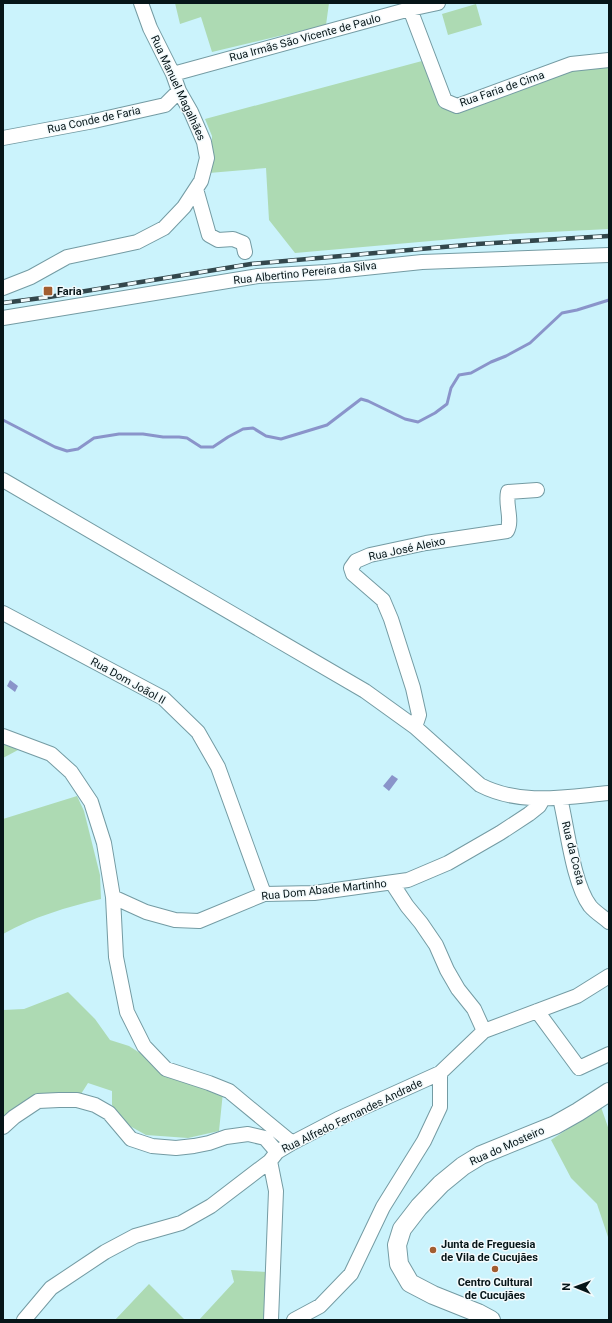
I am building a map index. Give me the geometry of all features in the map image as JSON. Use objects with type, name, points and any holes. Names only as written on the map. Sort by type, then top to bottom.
[{"type":"main road","name":"Rua do Mosteiro","points":[[491,1320],[410,1284],[399,1264],[397,1245],[402,1229],[419,1207],[441,1184],[463,1166],[481,1155],[555,1125],[609,1092]]},
{"type":"street","name":"Rua Manuel Magalhães","points":[[3,288],[31,277],[67,257],[138,242],[164,228],[184,207],[201,181],[207,158],[204,142],[150,28],[141,3]]},
{"type":"street","name":"Rua Irmãs São Vicente de Paulo","points":[[173,74],[410,6],[438,3]]},
{"type":"street","name":"Rua Faria de Cima","points":[[410,6],[445,101],[457,106],[571,64],[609,60]]},
{"type":"street","name":"Rua Conde de Faria","points":[[3,138],[94,121],[165,105],[179,91]]},
{"type":"street","points":[[196,189],[209,235],[218,240],[233,239],[243,243],[245,252]]},
{"type":"street","name":"Rua Albertino Pereira da Silva","points":[[3,318],[258,276],[326,272],[422,262],[609,255]]},
{"type":"street","points":[[3,480],[365,691],[415,727],[480,785],[492,792],[515,798],[543,799],[609,793]]},
{"type":"street","name":"Rua José Aleixo","points":[[415,727],[419,715],[413,688],[383,600],[353,574],[351,568],[356,561],[370,555],[426,543],[507,531],[509,526],[508,492],[537,490]]},
{"type":"street","name":"Rua Dom Joãol II","points":[[3,613],[163,698],[198,732],[218,767],[264,894]]},
{"type":"street","points":[[3,736],[15,742],[51,754],[71,772],[91,802],[104,843],[113,897],[118,971],[127,1012],[144,1046],[166,1069],[229,1091],[292,1143]]},
{"type":"street","name":"Rua da Costa","points":[[560,798],[576,872],[584,894],[590,906],[609,922]]},
{"type":"street","name":"Rua Dom Abade Martinho","points":[[113,897],[146,912],[175,920],[199,921],[264,894],[314,893],[408,880],[448,863],[529,814],[539,806],[543,799]]},
{"type":"street","points":[[392,883],[436,945],[447,970],[458,989],[474,1009],[484,1031]]},
{"type":"street","name":"Rua Alfredo Fernandes Andrade","points":[[24,1320],[51,1288],[105,1252],[135,1236],[181,1223],[211,1206],[292,1143],[440,1072],[484,1031],[577,996],[609,976]]},
{"type":"street","points":[[537,1011],[579,1068],[609,1054]]},
{"type":"street","points":[[294,1320],[320,1306],[351,1274],[383,1207],[424,1141],[440,1107],[440,1072]]},
{"type":"street","points":[[3,1127],[14,1117],[38,1101],[77,1100],[95,1105],[109,1113],[131,1139],[152,1146],[176,1148],[194,1146],[226,1137],[248,1134],[265,1138],[273,1157],[276,1191],[272,1320]]},
{"type":"green space","points":[[175,3],[329,3],[326,25],[212,52],[201,17],[180,24]]},
{"type":"green space","points":[[476,4],[482,25],[448,35],[442,14]]},
{"type":"green space","points":[[422,61],[442,106],[567,72],[609,64],[609,229],[510,234],[295,253],[269,220],[266,168],[209,173],[212,157],[212,136],[205,119]]},
{"type":"green space","points":[[3,743],[18,750],[3,758]]},
{"type":"green space","points":[[77,796],[84,811],[100,875],[101,899],[50,913],[26,922],[3,934],[3,819]]},
{"type":"green space","points":[[68,992],[95,1019],[110,1040],[129,1046],[143,1055],[223,1092],[219,1131],[188,1138],[146,1135],[128,1125],[112,1105],[112,1091],[88,1083],[81,1094],[44,1094],[24,1102],[3,1118],[3,1010],[24,1009]]},
{"type":"green space","points":[[601,1107],[609,1130],[609,1240],[597,1204],[571,1178],[551,1140]]},
{"type":"green space","points":[[231,1270],[267,1272],[264,1320],[199,1320],[234,1282]]},
{"type":"green space","points":[[149,1284],[185,1320],[115,1320]]},
{"type":"water","points":[[10,680],[18,686],[15,692],[7,686]]},
{"type":"water","points":[[392,775],[398,779],[389,791],[383,786]]},
{"type":"waterway","points":[[3,420],[55,447],[67,451],[78,449],[94,438],[119,434],[143,434],[187,438],[201,447],[213,447],[243,429],[253,428],[266,436],[281,439],[327,425],[361,399],[405,419],[418,422],[435,413],[447,404],[451,388],[459,375],[471,373],[530,343],[562,313],[609,300]]},
{"type":"railway","points":[[3,303],[49,297],[251,264],[477,244],[609,236]]},
{"type":"place","name":"Faria","points":[[48,291]]},
{"type":"place","name":"Junta de Freguesia de Vila de Cucujães","points":[[433,1250]]},
{"type":"place","name":"Centro Cultural de Cucujães","points":[[495,1269]]}]
